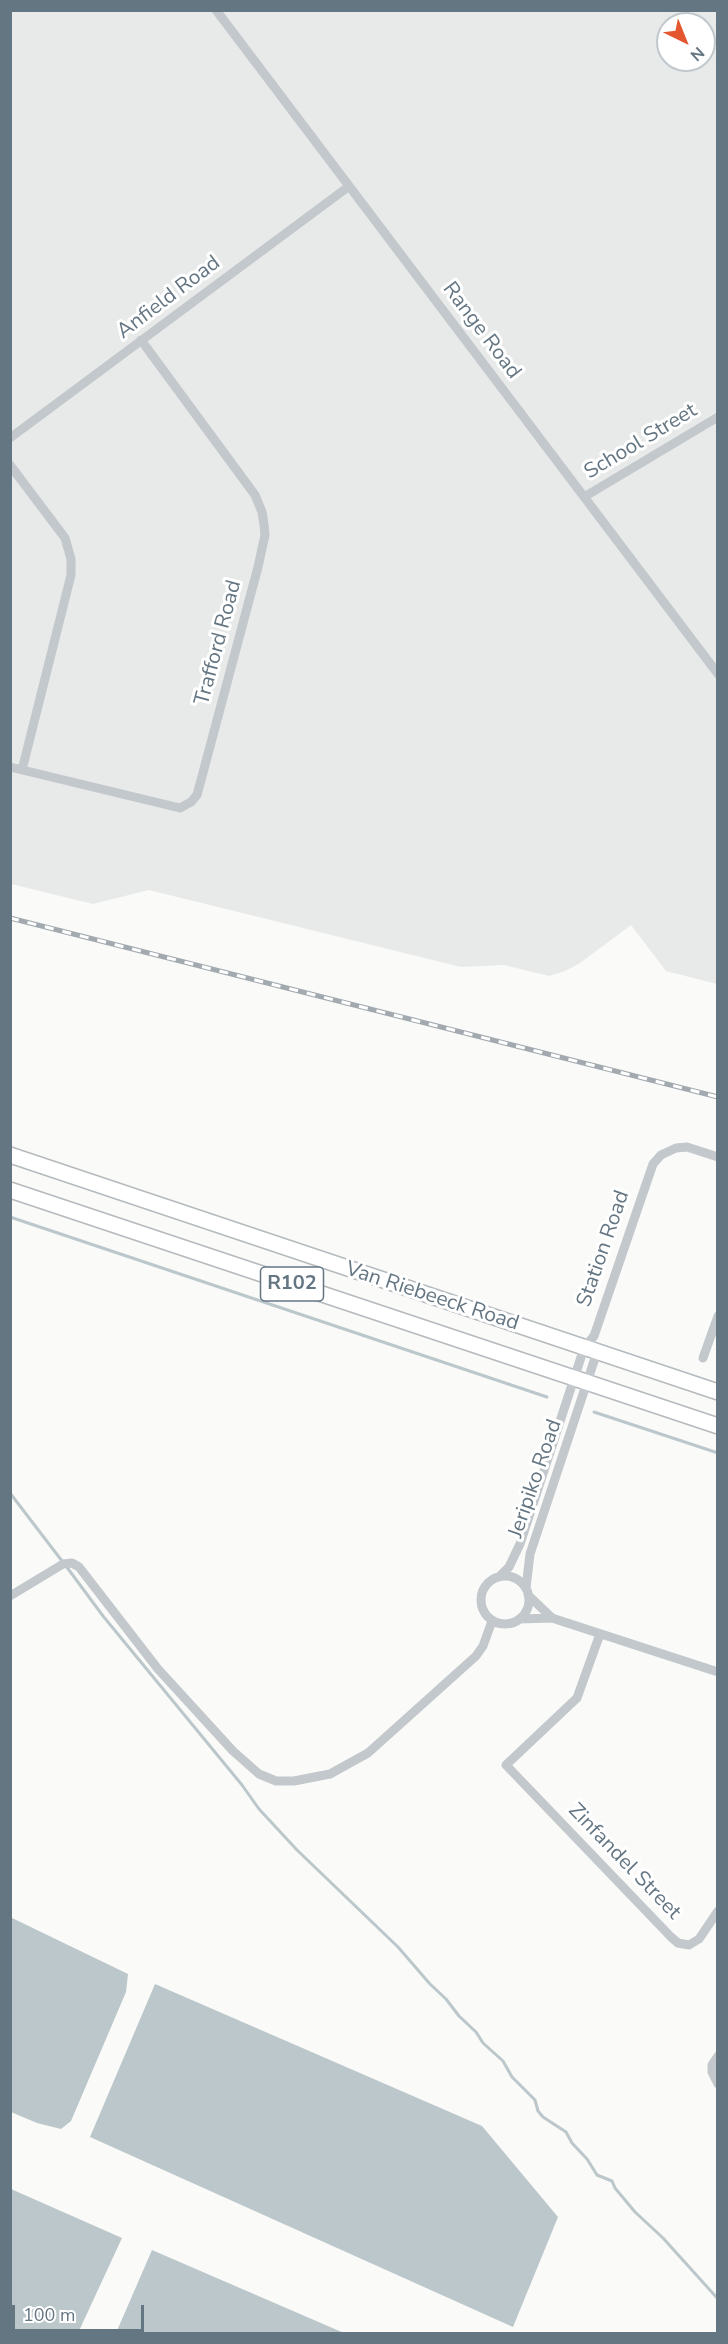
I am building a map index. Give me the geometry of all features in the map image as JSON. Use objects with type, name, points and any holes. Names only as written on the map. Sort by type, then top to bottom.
[{"type":"main road","name":"Van Riebeeck Road","points":[[10,1155],[591,1347],[717,1392]]},
{"type":"main road","name":"Van Riebeeck Road","points":[[10,1190],[717,1426]]},
{"type":"street","name":"Range Road","points":[[216,10],[717,674]]},
{"type":"street","name":"Anfield Road","points":[[10,438],[348,187]]},
{"type":"street","name":"Trafford Road","points":[[10,767],[180,808],[197,795],[258,567],[265,535],[264,524],[255,495],[141,340]]},
{"type":"street","name":"School Street","points":[[584,497],[717,417]]},
{"type":"street","points":[[10,465],[65,538],[71,559],[71,575],[22,770]]},
{"type":"street","name":"Station Road","points":[[591,1347],[651,1170],[661,1155],[676,1148],[687,1148],[717,1157]]},
{"type":"street","points":[[703,1358],[717,1316]]},
{"type":"street","points":[[580,1380],[591,1347]]},
{"type":"street","points":[[580,1380],[591,1347]]},
{"type":"street","name":"Jeripiko Road","points":[[499,1577],[509,1567],[518,1550],[580,1380]]},
{"type":"street","name":"Jeripiko Road","points":[[527,1592],[530,1554],[580,1380]]},
{"type":"street","points":[[10,1596],[63,1564],[72,1563],[79,1567],[159,1669],[233,1751],[259,1774],[276,1781],[294,1781],[330,1774],[368,1754],[476,1656],[483,1646],[492,1621]]},
{"type":"street","points":[[552,1618],[514,1578],[499,1577],[487,1584],[482,1594],[483,1612],[492,1621],[506,1624],[519,1619],[552,1618],[717,1672]]},
{"type":"street","points":[[519,1619],[527,1608],[527,1592]]},
{"type":"street","name":"Zinfandel Street","points":[[600,1634],[577,1698],[506,1765],[678,1943],[690,1945],[699,1939],[717,1911]]},
{"type":"street","points":[[717,2056],[712,2065],[712,2072],[717,2084]]},
{"type":"shaded area","points":[[11,11],[717,11],[717,984],[666,971],[631,925],[580,963],[549,976],[504,965],[461,967],[149,890],[93,904],[11,884]]},
{"type":"shaded area","points":[[10,1917],[128,1974],[126,1992],[71,2121],[61,2129],[37,2123],[11,2112]]},
{"type":"shaded area","points":[[155,1984],[482,2126],[558,2217],[513,2327],[90,2137]]},
{"type":"shaded area","points":[[11,2189],[122,2238],[78,2333],[11,2333]]},
{"type":"shaded area","points":[[152,2250],[344,2333],[116,2333]]},
{"type":"waterway","points":[[10,1217],[547,1397]]},
{"type":"waterway","points":[[594,1412],[718,1453]]},
{"type":"waterway","points":[[10,1493],[62,1561]]},
{"type":"waterway","points":[[66,1566],[103,1616],[242,1785],[259,1809],[297,1850],[398,1947],[476,2032],[483,2043],[503,2061],[512,2077],[535,2100],[538,2111],[543,2117],[566,2132],[597,2175],[612,2181],[635,2212],[663,2238],[718,2299]]},
{"type":"railway","points":[[10,918],[718,1097]]}]
